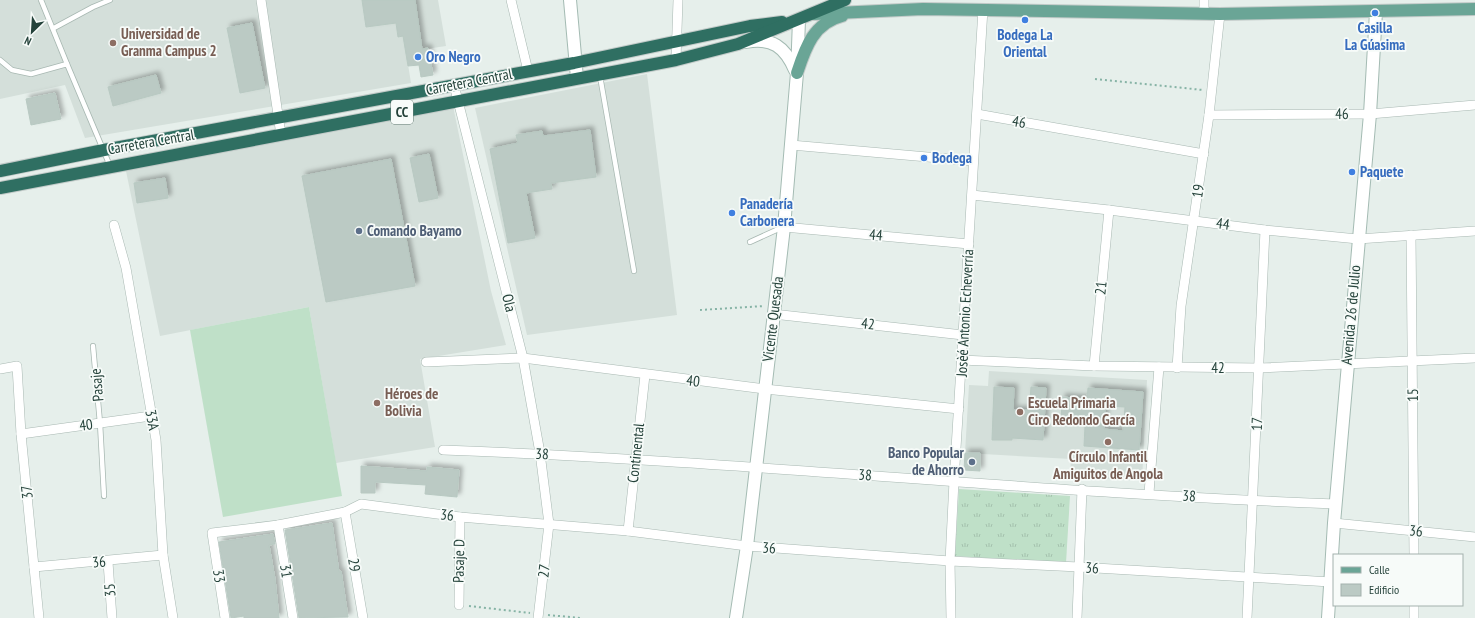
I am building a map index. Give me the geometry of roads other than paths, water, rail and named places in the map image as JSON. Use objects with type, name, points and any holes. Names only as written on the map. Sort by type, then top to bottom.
[{"type":"highway","name":"Carretera Central","points":[[0,188],[676,60],[738,44],[814,14],[841,1]]},
{"type":"highway","name":"Carretera Central","points":[[0,171],[104,150],[528,71],[750,26],[799,20]]},
{"type":"main road","points":[[874,0],[887,10]]},
{"type":"main road","points":[[895,0],[906,6],[923,9]]},
{"type":"main road","points":[[814,14],[923,9],[1220,14],[1475,9]]},
{"type":"main road","points":[[797,73],[805,49],[812,35],[825,23],[838,17],[861,12]]},
{"type":"street","points":[[261,0],[281,135]]},
{"type":"street","points":[[511,0],[528,71]]},
{"type":"street","points":[[570,0],[574,62],[577,78]]},
{"type":"street","points":[[676,60],[678,0]]},
{"type":"street","points":[[1204,0],[1204,13]]},
{"type":"street","name":"Josèé Antonio Echeverría","points":[[950,618],[950,561],[954,481],[973,161],[984,9]]},
{"type":"street","name":"Avenida 26 de Julio","points":[[1328,618],[1346,364],[1370,114],[1376,12]]},
{"type":"street","name":"19","points":[[1177,368],[1181,306],[1204,154],[1220,14]]},
{"type":"street","name":"Vicente Quesada","points":[[736,618],[747,546],[773,310],[784,227],[797,73],[799,20]]},
{"type":"street","points":[[738,44],[755,40],[766,41],[775,45],[789,56],[797,73]]},
{"type":"street","name":"Ola","points":[[454,85],[523,358],[540,453],[549,524]]},
{"type":"street","name":"46","points":[[1209,115],[1370,114],[1475,105]]},
{"type":"street","name":"46","points":[[977,114],[1204,154]]},
{"type":"street","points":[[791,145],[973,161]]},
{"type":"street","name":"44","points":[[972,195],[1194,220],[1265,230],[1358,239],[1475,231]]},
{"type":"street","name":"21","points":[[1094,366],[1109,210]]},
{"type":"street","name":"33A","points":[[114,225],[126,268],[156,440],[163,555],[173,618]]},
{"type":"street","name":"44","points":[[784,227],[969,244]]},
{"type":"street","name":"17","points":[[1247,618],[1260,368],[1265,230]]},
{"type":"street","name":"15","points":[[1411,235],[1414,554]]},
{"type":"street","name":"42","points":[[773,310],[963,335]]},
{"type":"street","name":"40","points":[[426,362],[523,358],[645,375],[959,409]]},
{"type":"street","name":"42","points":[[962,360],[1094,366],[1260,368],[1475,358]]},
{"type":"street","name":"37","points":[[0,368],[16,366],[21,434],[39,618]]},
{"type":"street","points":[[1149,493],[1159,367]]},
{"type":"street","name":"Continental","points":[[628,531],[645,375]]},
{"type":"street","name":"40","points":[[21,434],[151,416]]},
{"type":"street","name":"38","points":[[443,450],[540,453],[1253,501],[1336,504]]},
{"type":"street","points":[[1077,618],[1082,489]]},
{"type":"street","name":"36","points":[[212,533],[278,525],[346,512],[361,504],[460,517],[628,531],[747,546],[950,561],[1079,567],[1250,579],[1331,582]]},
{"type":"street","name":"29","points":[[346,512],[363,618]]},
{"type":"street","name":"Pasaje D","points":[[458,605],[460,517]]},
{"type":"street","name":"36","points":[[1334,523],[1475,537]]},
{"type":"street","name":"27","points":[[539,616],[549,524]]},
{"type":"street","name":"31","points":[[278,525],[293,618]]},
{"type":"street","name":"33","points":[[212,533],[225,618]]},
{"type":"street","name":"36","points":[[34,567],[108,562],[163,555]]},
{"type":"street","name":"35","points":[[108,562],[112,618]]},
{"type":"street","points":[[1414,606],[1414,618]]},
{"type":"lane","points":[[41,0],[54,28],[67,64],[110,166]]},
{"type":"lane","points":[[54,28],[93,7],[110,0]]},
{"type":"lane","points":[[0,60],[12,70],[31,74],[67,64]]},
{"type":"lane","points":[[600,74],[634,271]]},
{"type":"lane","points":[[750,242],[784,227]]},
{"type":"lane","name":"Pasaje","points":[[93,346],[100,423],[104,496]]},
{"type":"place","name":"Casilla La Gúasima","points":[[1375,13]]},
{"type":"place","name":"Bodega La Oriental","points":[[1025,20]]},
{"type":"place","name":"Universidad de Granma Campus 2","points":[[113,43]]},
{"type":"place","name":"Oro Negro","points":[[418,57]]},
{"type":"place","name":"Bodega","points":[[924,158]]},
{"type":"place","name":"Paquete","points":[[1352,172]]},
{"type":"place","name":"Panadería Carbonera","points":[[732,213]]},
{"type":"place","name":"Comando Bayamo","points":[[359,231]]},
{"type":"place","name":"Héroes de Bolivia","points":[[377,403]]},
{"type":"place","name":"Escuela Primaria Ciro Redondo García","points":[[1020,412]]},
{"type":"place","name":"Círculo Infantil Amiguitos de Angola","points":[[1108,442]]},
{"type":"place","name":"Banco Popular de Ahorro","points":[[972,462]]}]
